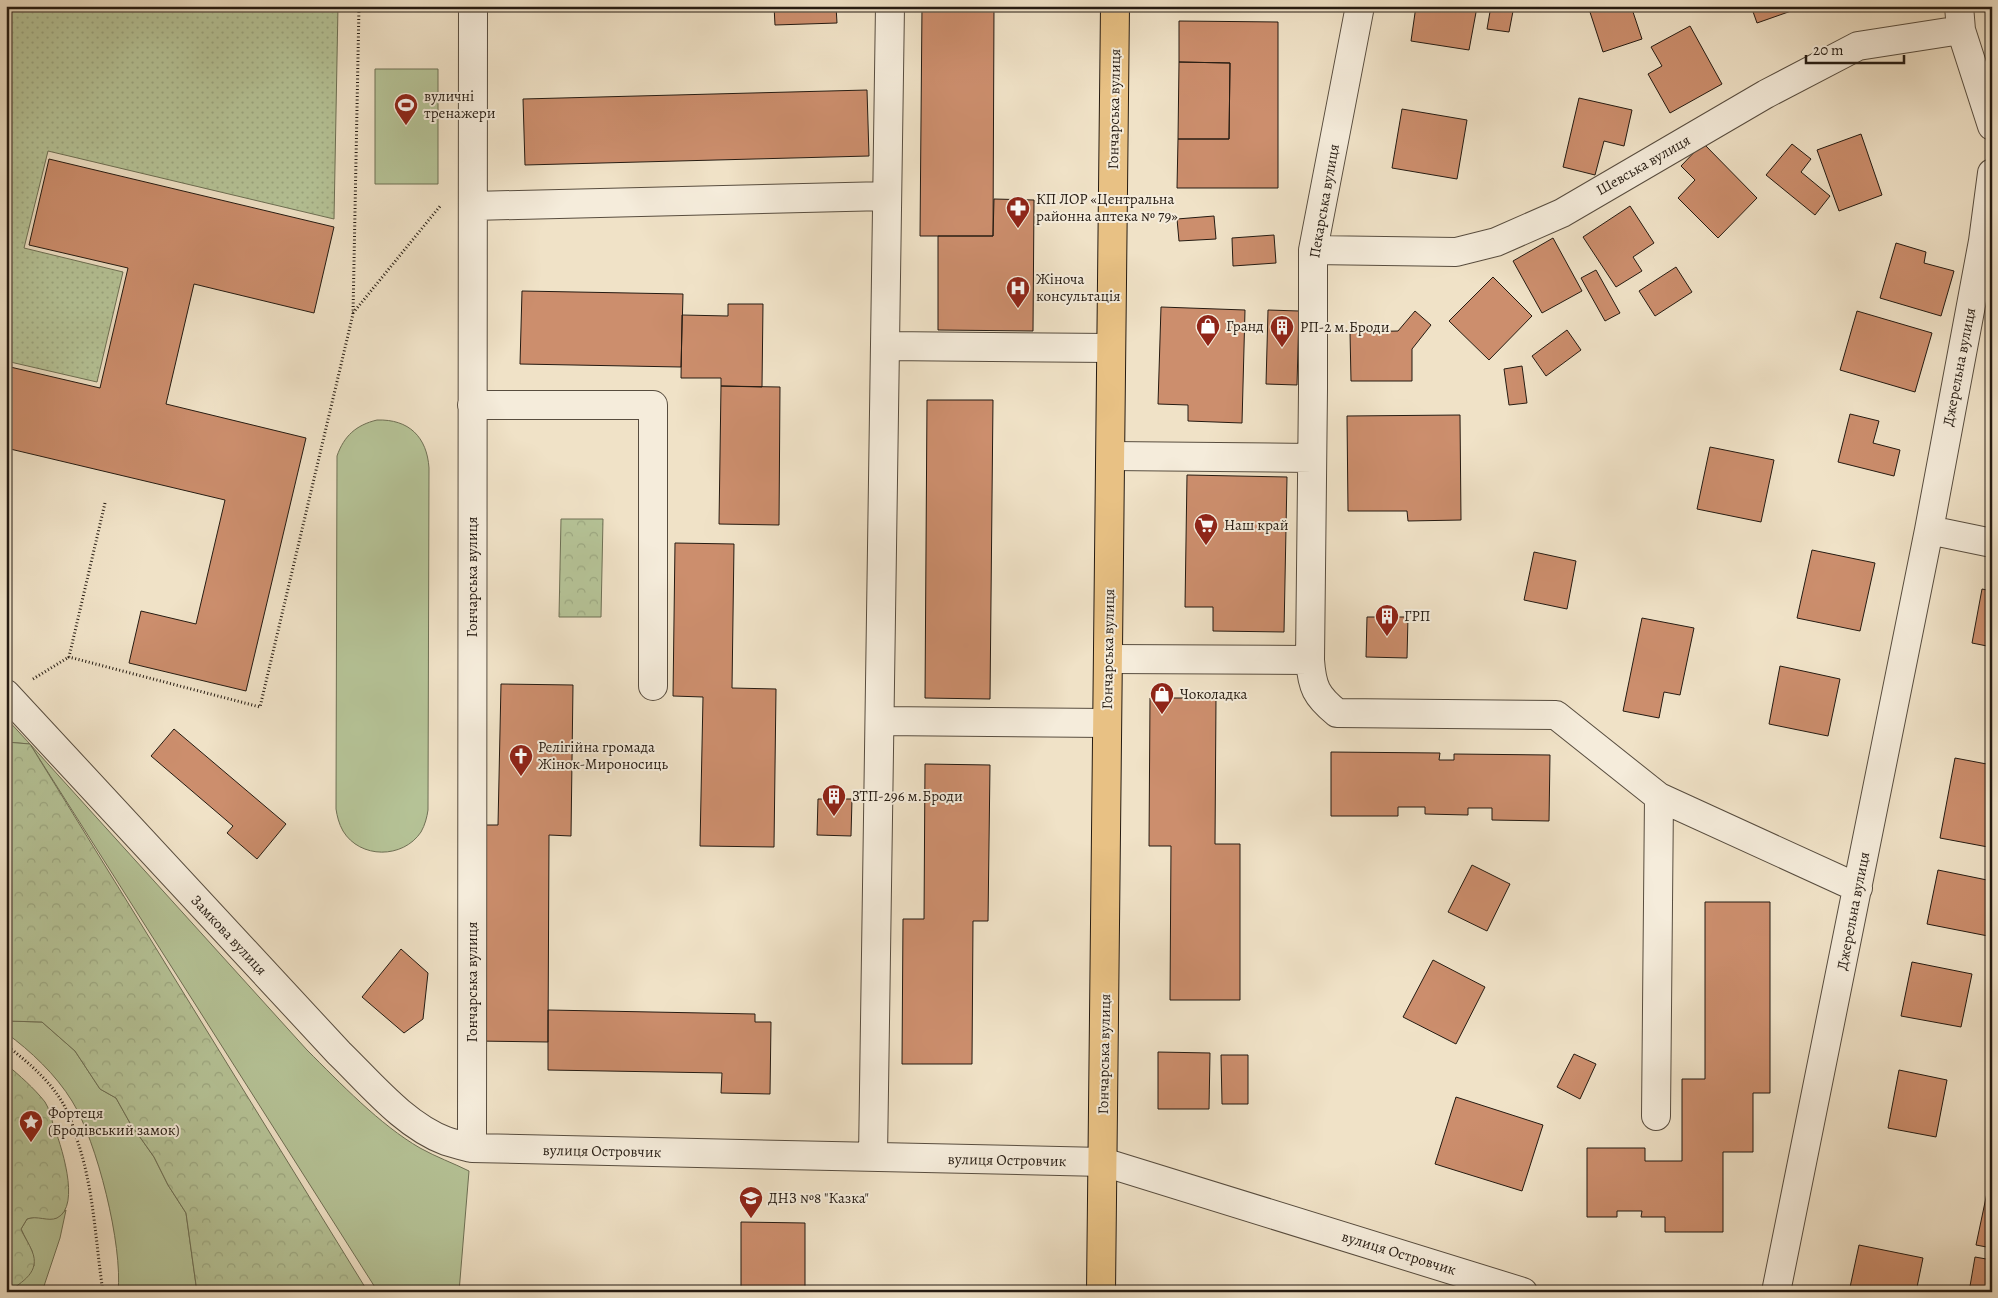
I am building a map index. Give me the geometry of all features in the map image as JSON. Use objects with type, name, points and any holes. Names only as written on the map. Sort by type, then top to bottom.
[{"type":"main road","name":"Гончарська вулиця","points":[[1101,1292],[1115,6]]},
{"type":"street","name":"Гончарська вулиця","points":[[472,1148],[473,6]]},
{"type":"street","points":[[873,1157],[890,6]]},
{"type":"street","name":"Пекарська вулиця","points":[[1360,6],[1313,250],[1310,660],[1314,689],[1324,702],[1338,713],[1556,714],[1659,796],[1858,888]]},
{"type":"street","points":[[1960,18],[1992,126]]},
{"type":"street","name":"Шевська вулиця","points":[[1313,250],[1456,252],[1496,242],[1562,213],[1766,94],[1858,46],[1960,18]]},
{"type":"street","name":"Джерельна вулиця","points":[[1776,1292],[1929,530],[1983,241],[1992,173]]},
{"type":"street","points":[[473,206],[887,196]]},
{"type":"street","points":[[885,346],[1111,348]]},
{"type":"street","points":[[472,406],[653,405],[653,686]]},
{"type":"street","points":[[1110,456],[1312,458]]},
{"type":"street","points":[[1929,530],[1992,543]]},
{"type":"street","points":[[1108,659],[1310,660]]},
{"type":"street","name":"Замкова вулиця","points":[[6,694],[322,1036],[383,1096],[414,1123],[446,1141],[472,1148]]},
{"type":"street","points":[[880,721],[1108,723]]},
{"type":"street","points":[[1656,1116],[1659,796]]},
{"type":"street","name":"вулиця Островчик","points":[[472,1148],[1103,1162],[1516,1291]]},
{"type":"path","points":[[32,679],[69,657],[260,706],[352,314],[359,6]]},
{"type":"path","points":[[352,314],[445,200]]},
{"type":"path","points":[[69,657],[105,503]]},
{"type":"path","points":[[6,1045],[29,1064],[50,1086],[66,1109],[82,1151],[92,1194],[103,1290],[65,1292]]},
{"type":"green space","points":[[6,6],[338,6],[334,219],[48,151],[24,248],[123,272],[97,382],[6,361]]},
{"type":"green space","name":"вуличні тренажери","points":[[375,69],[438,69],[438,184],[375,184]]},
{"type":"green space","points":[[377,420],[398,423],[414,432],[425,447],[429,468],[428,810],[421,832],[413,841],[393,851],[382,852],[370,851],[350,840],[338,820],[336,809],[337,456],[343,443],[352,432],[363,425]]},
{"type":"green space","points":[[561,519],[603,519],[601,617],[559,617]]},
{"type":"green space","points":[[6,718],[30,744],[6,742]]},
{"type":"green space","points":[[6,742],[30,744],[368,1292],[197,1292],[186,1213],[168,1185],[154,1157],[130,1123],[116,1098],[100,1089],[75,1051],[42,1022],[6,1021]]},
{"type":"green space","points":[[30,744],[307,1050],[347,1089],[375,1116],[405,1139],[469,1171],[459,1292],[378,1292]]},
{"type":"green space","points":[[6,1021],[42,1022],[75,1051],[100,1089],[116,1098],[130,1123],[154,1157],[168,1185],[186,1213],[197,1292],[118,1292],[116,1248],[112,1222],[99,1167],[81,1119],[66,1091],[51,1073],[6,1033]]},
{"type":"green space","points":[[6,1064],[32,1087],[46,1104],[64,1158],[69,1188],[68,1201],[64,1211],[57,1218],[27,1219],[21,1229],[32,1251],[34,1265],[29,1276],[8,1292],[6,1292]]},
{"type":"green space","points":[[66,1210],[60,1238],[42,1292],[8,1292],[34,1266],[32,1251],[21,1229],[27,1219],[55,1217]]},
{"type":"building","points":[[774,6],[836,6],[837,23],[775,25]]},
{"type":"building","points":[[922,6],[994,6],[993,236],[920,236]]},
{"type":"building","points":[[1416,6],[1477,7],[1469,50],[1411,41]]},
{"type":"building","points":[[1491,6],[1514,6],[1509,32],[1487,29]]},
{"type":"building","points":[[1588,6],[1631,6],[1642,39],[1603,52]]},
{"type":"building","points":[[1751,6],[1793,6],[1794,10],[1757,23]]},
{"type":"building","points":[[1179,21],[1278,22],[1278,188],[1177,188],[1178,139],[1229,139],[1230,63],[1179,62]]},
{"type":"building","points":[[1690,26],[1722,84],[1670,113],[1648,74],[1662,66],[1651,47]]},
{"type":"building","points":[[1179,62],[1230,63],[1229,139],[1178,139]]},
{"type":"building","points":[[867,90],[869,156],[525,165],[523,99]]},
{"type":"building","points":[[1579,98],[1632,110],[1624,146],[1604,141],[1595,175],[1563,167]]},
{"type":"building","points":[[1402,109],[1467,120],[1457,179],[1392,168]]},
{"type":"building","points":[[1861,134],[1882,195],[1839,211],[1817,150]]},
{"type":"building","points":[[1703,143],[1757,198],[1718,238],[1678,198],[1695,180],[1681,166]]},
{"type":"building","points":[[1792,144],[1811,159],[1801,172],[1830,196],[1815,215],[1766,175]]},
{"type":"building","points":[[49,159],[334,227],[314,313],[194,284],[166,404],[306,438],[246,691],[129,663],[141,611],[196,624],[225,500],[6,448],[6,366],[100,388],[128,268],[29,245]]},
{"type":"building","points":[[994,199],[1034,200],[1033,331],[938,330],[938,236],[993,236]]},
{"type":"building","points":[[1630,206],[1654,243],[1633,257],[1642,271],[1616,287],[1583,237]]},
{"type":"building","points":[[1214,216],[1216,239],[1179,241],[1177,219]]},
{"type":"building","points":[[1274,235],[1276,263],[1233,266],[1232,238]]},
{"type":"building","points":[[1553,238],[1582,291],[1542,313],[1513,261]]},
{"type":"building","points":[[1896,243],[1926,252],[1924,263],[1954,271],[1941,316],[1880,298]]},
{"type":"building","points":[[1676,267],[1692,292],[1655,316],[1639,291]]},
{"type":"building","points":[[1596,270],[1620,313],[1605,321],[1581,278]]},
{"type":"building","points":[[1493,277],[1532,316],[1489,360],[1449,321]]},
{"type":"building","points":[[522,291],[683,294],[681,367],[520,364]]},
{"type":"building","points":[[728,304],[763,304],[762,387],[721,386],[721,378],[681,378],[682,315],[728,316]]},
{"type":"building","points":[[1161,307],[1245,310],[1242,423],[1188,421],[1188,405],[1158,404]]},
{"type":"building","name":"РП-2 м.Броди","points":[[1268,310],[1299,311],[1297,385],[1266,384]]},
{"type":"building","points":[[1415,311],[1431,325],[1412,349],[1412,381],[1351,381],[1350,332],[1398,331]]},
{"type":"building","points":[[1857,311],[1932,333],[1915,392],[1840,370]]},
{"type":"building","points":[[1567,330],[1581,350],[1546,376],[1532,356]]},
{"type":"building","points":[[1522,366],[1527,403],[1509,405],[1504,369]]},
{"type":"building","points":[[721,386],[780,387],[779,525],[719,524]]},
{"type":"building","points":[[927,400],[993,400],[990,699],[925,698]]},
{"type":"building","points":[[1850,414],[1879,421],[1873,443],[1900,450],[1894,476],[1838,462]]},
{"type":"building","points":[[1460,415],[1461,520],[1408,521],[1407,511],[1348,511],[1347,416]]},
{"type":"building","points":[[1710,447],[1774,460],[1761,522],[1697,509]]},
{"type":"building","points":[[1187,475],[1287,477],[1284,632],[1213,631],[1213,607],[1185,607]]},
{"type":"building","points":[[675,543],[734,544],[732,688],[776,689],[774,847],[700,846],[703,697],[673,696]]},
{"type":"building","points":[[1812,550],[1875,563],[1860,631],[1797,618]]},
{"type":"building","points":[[1534,552],[1576,561],[1567,609],[1524,600]]},
{"type":"building","points":[[1982,589],[1992,591],[1992,647],[1972,643]]},
{"type":"building","name":"ГРП","points":[[1367,617],[1408,617],[1407,658],[1366,657]]},
{"type":"building","points":[[1642,618],[1694,628],[1680,695],[1664,692],[1659,718],[1623,711]]},
{"type":"building","points":[[1780,666],[1840,679],[1828,736],[1769,724]]},
{"type":"building","points":[[501,684],[573,685],[571,836],[549,835],[548,1042],[476,1041],[483,825],[498,825]]},
{"type":"building","points":[[1150,698],[1216,698],[1215,844],[1240,844],[1240,1000],[1170,1000],[1171,846],[1149,846]]},
{"type":"building","points":[[174,729],[286,824],[257,859],[227,833],[233,826],[151,756]]},
{"type":"building","points":[[1331,752],[1440,753],[1439,760],[1454,760],[1454,754],[1550,755],[1549,821],[1492,820],[1492,808],[1468,808],[1468,815],[1425,814],[1425,807],[1398,807],[1398,816],[1331,816]]},
{"type":"building","points":[[1955,758],[1992,765],[1992,827],[1988,847],[1940,838]]},
{"type":"building","points":[[925,764],[990,765],[988,921],[973,921],[972,1064],[902,1064],[903,919],[924,919]]},
{"type":"building","name":"ЗТП-296 м.Броди","points":[[818,799],[852,799],[851,836],[817,835]]},
{"type":"building","points":[[1472,865],[1510,884],[1487,931],[1448,912]]},
{"type":"building","points":[[1938,870],[1992,881],[1992,915],[1988,936],[1927,924]]},
{"type":"building","points":[[1705,902],[1770,902],[1770,1093],[1753,1093],[1753,1152],[1723,1152],[1723,1232],[1665,1232],[1665,1217],[1641,1217],[1642,1211],[1617,1211],[1617,1217],[1587,1217],[1587,1148],[1645,1148],[1645,1161],[1682,1161],[1682,1079],[1705,1079]]},
{"type":"building","points":[[401,949],[428,973],[423,1019],[404,1033],[362,997]]},
{"type":"building","points":[[1433,960],[1485,987],[1456,1044],[1403,1017]]},
{"type":"building","points":[[1912,962],[1972,974],[1961,1027],[1901,1016]]},
{"type":"building","points":[[548,1010],[755,1014],[755,1022],[771,1022],[770,1094],[721,1093],[722,1073],[548,1070]]},
{"type":"building","points":[[1158,1052],[1210,1053],[1209,1109],[1158,1109]]},
{"type":"building","points":[[1574,1054],[1596,1064],[1580,1099],[1557,1087]]},
{"type":"building","points":[[1221,1055],[1248,1055],[1248,1104],[1222,1104]]},
{"type":"building","points":[[1899,1070],[1947,1080],[1936,1137],[1888,1128]]},
{"type":"building","points":[[1456,1097],[1543,1125],[1522,1191],[1435,1164]]},
{"type":"building","points":[[1988,1188],[1992,1189],[1992,1248],[1976,1245]]},
{"type":"building","points":[[741,1222],[805,1223],[805,1292],[741,1292]]},
{"type":"building","points":[[1859,1245],[1923,1258],[1916,1292],[1849,1292]]},
{"type":"building","points":[[1975,1257],[1992,1260],[1992,1292],[1969,1292]]},
{"type":"place","name":"вуличні тренажери","points":[[406,126]]},
{"type":"place","name":"КП ЛОР «Центральна районна аптека № 79»","points":[[1018,229]]},
{"type":"place","name":"Жіноча консультація","points":[[1018,309]]},
{"type":"place","name":"Гранд","points":[[1208,347]]},
{"type":"place","name":"РП-2 м.Броди","points":[[1282,348]]},
{"type":"place","name":"Наш край","points":[[1206,546]]},
{"type":"place","name":"ГРП","points":[[1387,637]]},
{"type":"place","name":"Чоколадка","points":[[1162,715]]},
{"type":"place","name":"Релігійна громада Жінок-Мироносиць","points":[[521,777]]},
{"type":"place","name":"ЗТП-296 м.Броди","points":[[834,817]]},
{"type":"place","name":"Фортеця (Бродівський замок)","points":[[31,1143]]},
{"type":"place","name":"ДНЗ №8 \"Казка\"","points":[[751,1219]]}]
